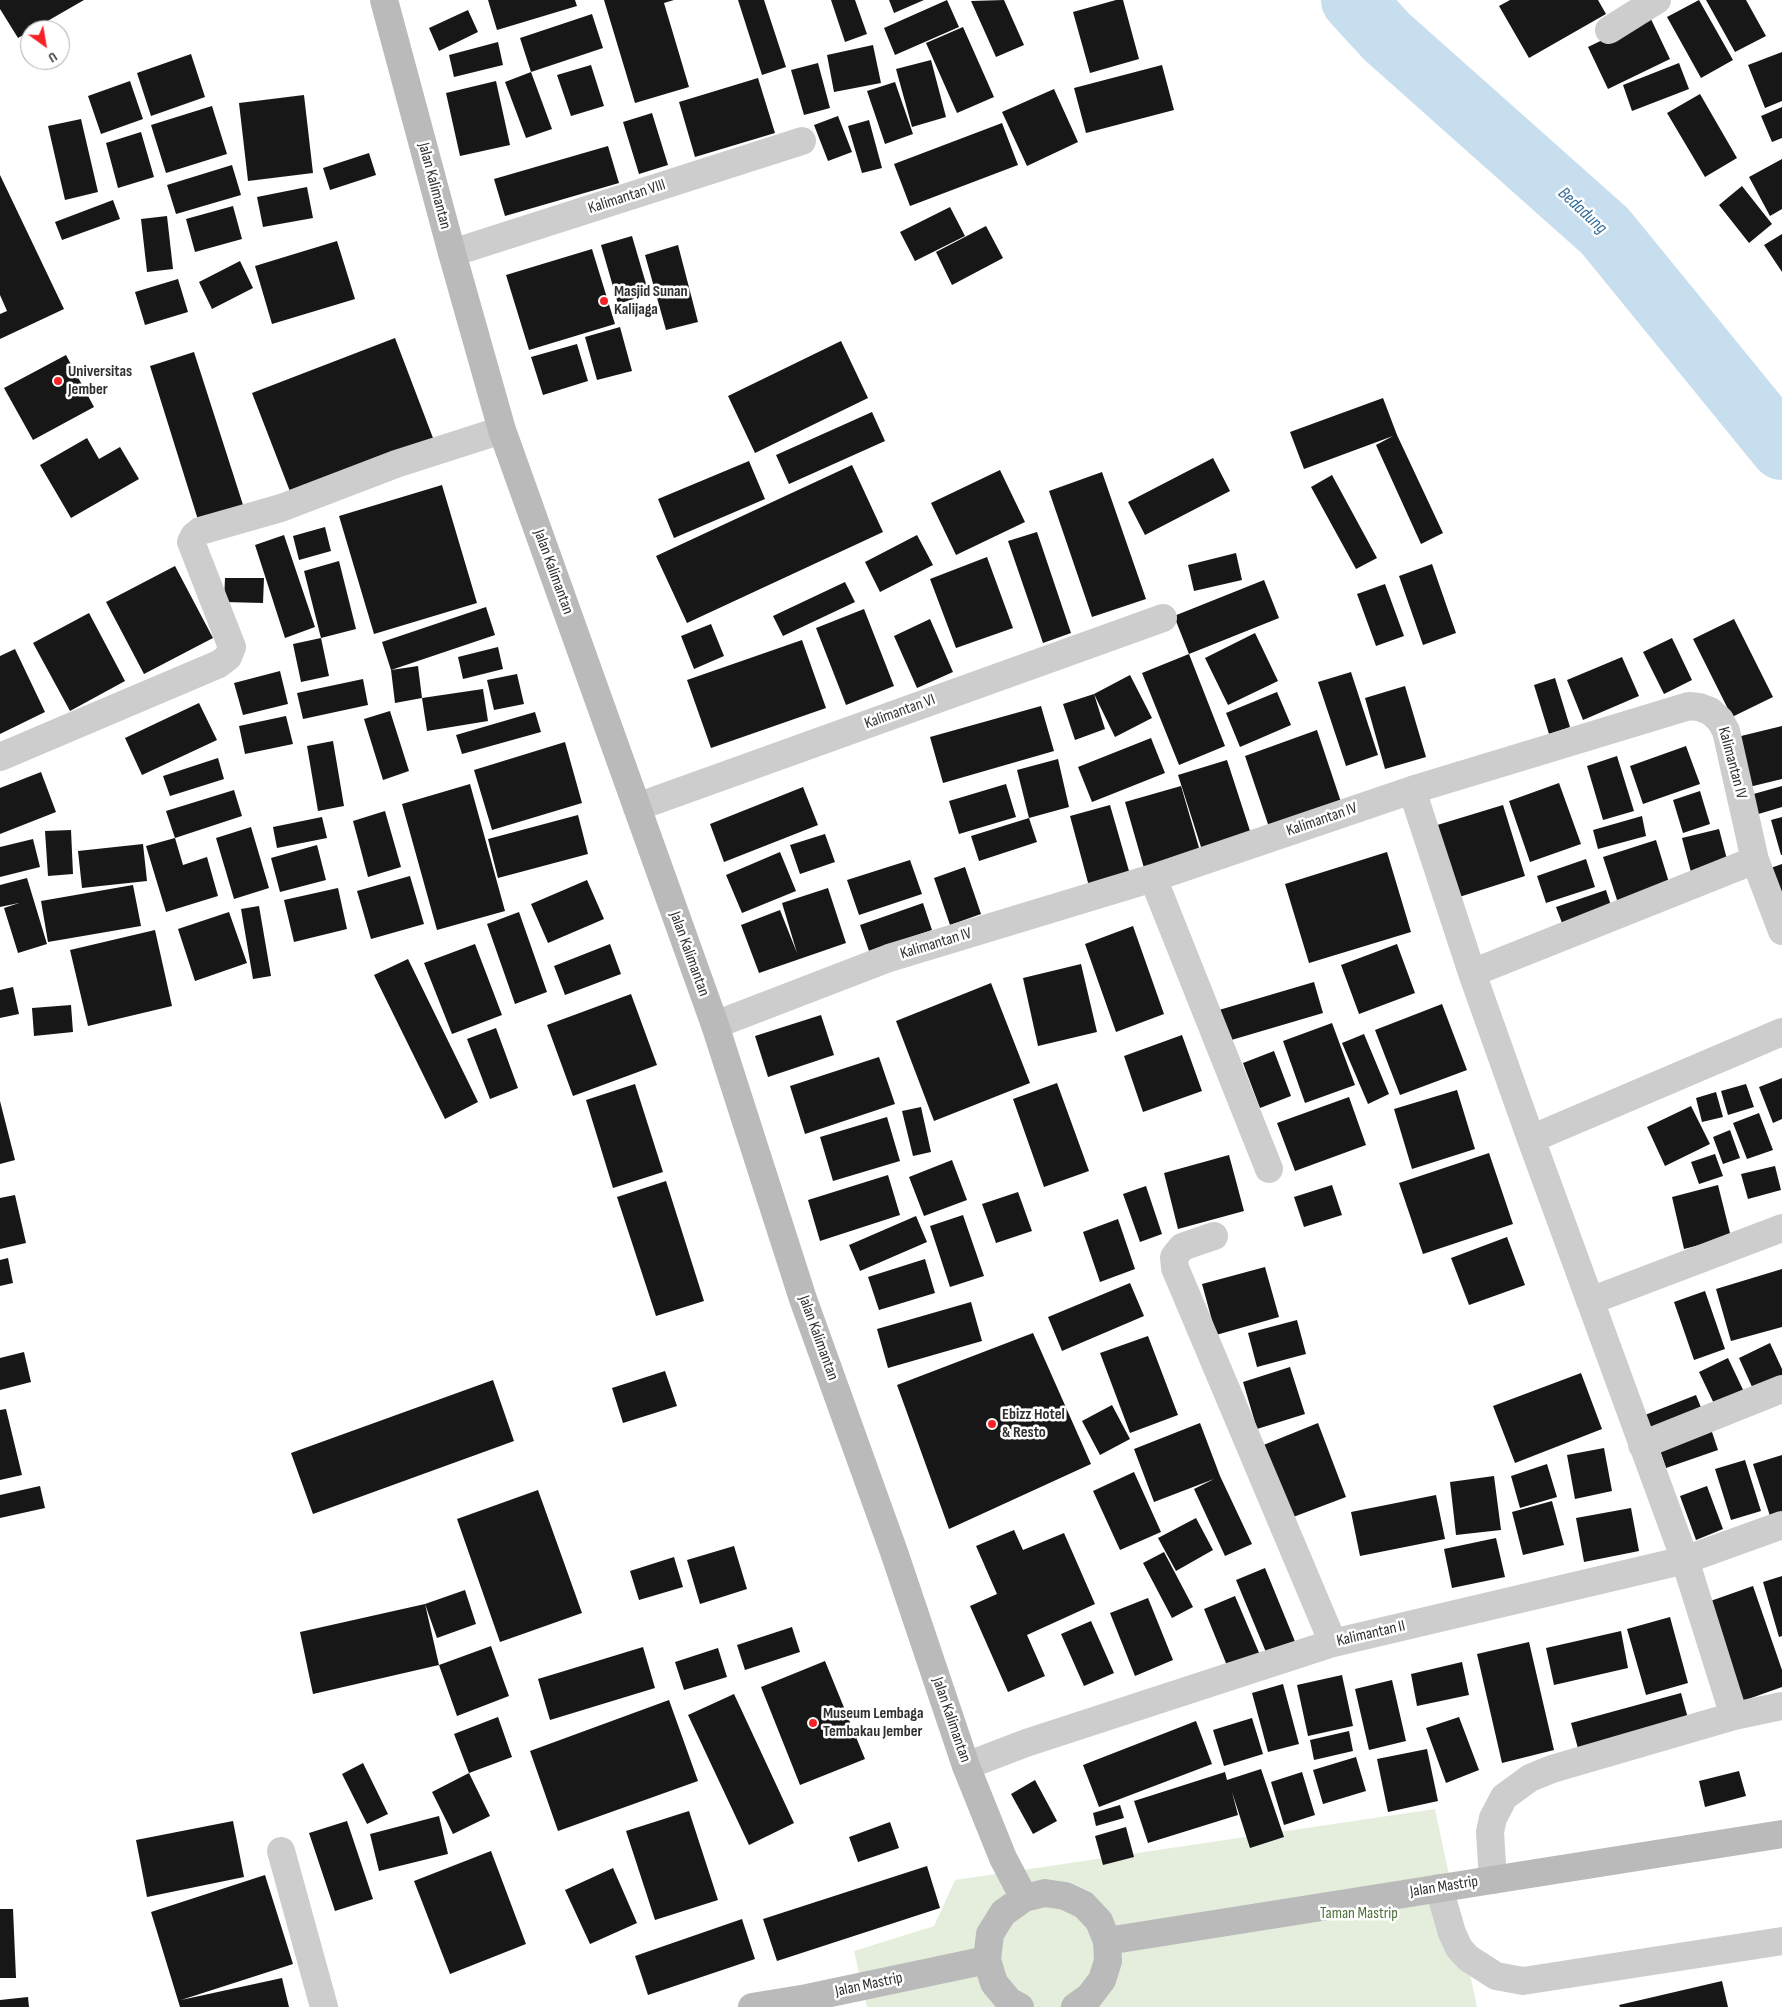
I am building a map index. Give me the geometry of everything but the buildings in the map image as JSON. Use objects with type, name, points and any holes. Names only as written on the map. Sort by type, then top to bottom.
[{"type":"main road","name":"Jalan Kalimantan","points":[[384,0],[502,430],[715,1025],[804,1299],[894,1552],[966,1766],[1003,1858],[1024,1898]]},
{"type":"main road","name":"Jalan Mastrip","points":[[1107,1941],[1782,1834]]},
{"type":"main road","points":[[1020,2007],[1008,2001],[994,1983],[987,1960],[990,1934],[1003,1913],[1024,1898],[1045,1893],[1066,1896],[1084,1906],[1098,1921],[1107,1941],[1108,1961],[1102,1980],[1089,1997],[1075,2007]]},
{"type":"main road","name":"Jalan Mastrip","points":[[752,2007],[806,1998],[987,1960]]},
{"type":"street","points":[[1609,30],[1657,0]]},
{"type":"street","name":"Kalimantan VIII","points":[[452,253],[802,141]]},
{"type":"street","points":[[0,757],[219,664],[228,657],[232,647],[192,542],[194,536],[200,531],[281,508],[396,464],[502,430]]},
{"type":"street","name":"Kalimantan VI","points":[[637,807],[1163,618]]},
{"type":"street","name":"Kalimantan IV","points":[[715,1025],[889,958],[1152,878],[1412,790],[1676,709],[1699,707],[1715,715],[1726,731],[1756,860],[1782,931]]},
{"type":"street","points":[[1412,790],[1472,973],[1530,1139],[1685,1560],[1734,1716]]},
{"type":"street","points":[[1472,973],[1756,860]]},
{"type":"street","points":[[1152,878],[1269,1169]]},
{"type":"street","points":[[1530,1139],[1782,1032]]},
{"type":"street","points":[[1590,1301],[1782,1228]]},
{"type":"street","points":[[1214,1236],[1182,1247],[1174,1257],[1175,1268],[1332,1642]]},
{"type":"street","points":[[1642,1445],[1782,1389]]},
{"type":"street","name":"Kalimantan II","points":[[966,1766],[1026,1743],[1332,1642],[1685,1560],[1782,1525]]},
{"type":"street","points":[[1493,1880],[1490,1832],[1493,1818],[1504,1797],[1530,1778],[1552,1769],[1734,1716],[1782,1706]]},
{"type":"street","points":[[281,1850],[324,2007]]},
{"type":"street","points":[[1439,1888],[1452,1933],[1459,1948],[1468,1958],[1496,1976],[1523,1981],[1782,1941]]},
{"type":"green space","name":"Taman Mastrip","points":[[1435,1809],[1477,2007],[867,2007],[854,1951],[934,1926],[955,1880]]},
{"type":"waterway","name":"Bedadung","points":[[1353,0],[1387,37],[1605,231],[1782,448]]},
{"type":"place","name":"Masjid Sunan Kalijaga","points":[[604,301]]},
{"type":"place","name":"Universitas Jember","points":[[58,381]]},
{"type":"place","name":"Ebizz Hotel & Resto","points":[[992,1424]]},
{"type":"place","name":"Museum Lembaga Tembakau Jember","points":[[813,1723]]}]
